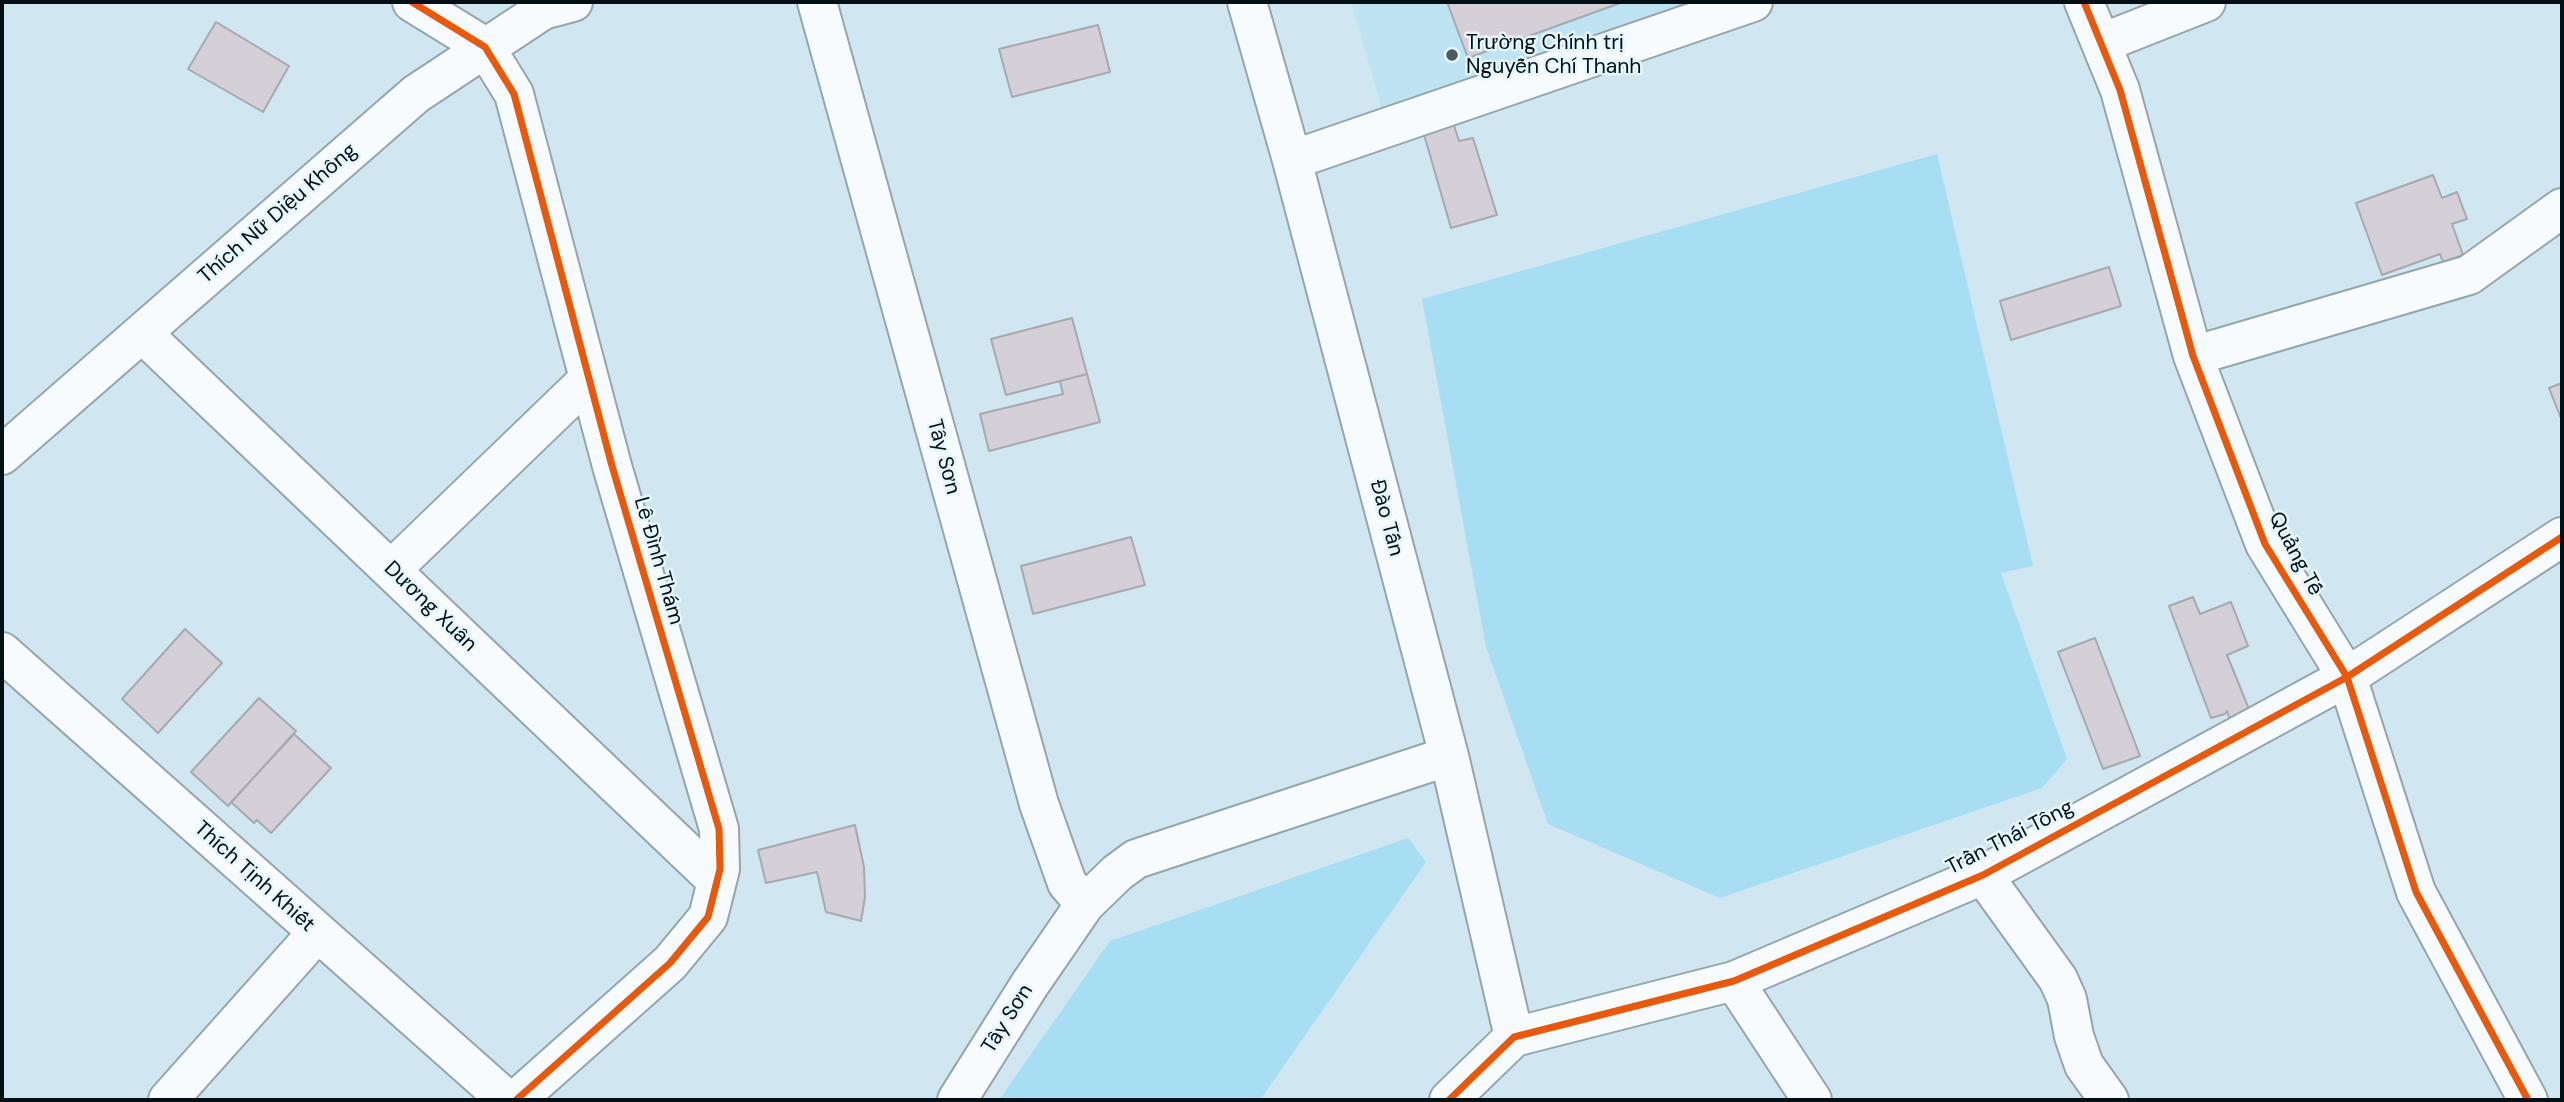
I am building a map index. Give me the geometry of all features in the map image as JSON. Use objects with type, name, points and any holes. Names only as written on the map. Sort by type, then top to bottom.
[{"type":"street","name":"Lê Đình Thám","points":[[412,2],[485,47],[514,94],[612,466],[719,829],[720,869],[708,917],[670,963],[516,1100]]},
{"type":"street","name":"Thích Nữ Diệu Không","points":[[2,455],[416,94],[543,10],[573,2]]},
{"type":"street","name":"Tây Sơn","points":[[817,2],[1039,804],[1067,883],[1085,904]]},
{"type":"street","name":"Đào Tấn","points":[[1247,2],[1292,160],[1449,756],[1514,1037]]},
{"type":"street","points":[[1292,160],[1754,2]]},
{"type":"street","name":"Quảng Tế","points":[[2084,2],[2120,90],[2193,356],[2265,544],[2347,677],[2416,891],[2528,1100]]},
{"type":"street","points":[[2102,43],[2206,2]]},
{"type":"street","points":[[2193,356],[2469,275],[2562,208]]},
{"type":"street","name":"Dương Xuân","points":[[142,332],[717,881]]},
{"type":"street","points":[[391,570],[589,379]]},
{"type":"street","name":"Trần Thái Tông","points":[[1449,1100],[1514,1037],[1734,981],[1983,874],[2347,677],[2562,537]]},
{"type":"street","name":"Thích Tịnh Khiết","points":[[2,652],[507,1100]]},
{"type":"street","name":"Tây Sơn","points":[[957,1100],[1030,984],[1085,904],[1136,859],[1449,756]]},
{"type":"street","points":[[1983,874],[2057,979],[2067,999],[2074,1037],[2084,1065],[2109,1100]]},
{"type":"street","points":[[168,1100],[317,933]]},
{"type":"street","points":[[1734,981],[1812,1100]]},
{"type":"shaded area","name":"Trường Chính trị Nguyễn Chí Thanh","points":[[1351,2],[1691,2],[1382,109]]},
{"type":"shaded area","points":[[1937,154],[2033,566],[2001,573],[2067,759],[2042,788],[1720,898],[1548,824],[1486,647],[1422,299]]},
{"type":"shaded area","points":[[1408,838],[1426,862],[1260,1100],[999,1100],[1110,941]]},
{"type":"building","points":[[1447,2],[1623,2],[1468,58]]},
{"type":"building","points":[[216,22],[289,66],[263,112],[188,69]]},
{"type":"building","points":[[1098,25],[1110,72],[1012,97],[999,49]]},
{"type":"building","points":[[1451,116],[1459,141],[1473,138],[1497,215],[1451,228],[1421,124]]},
{"type":"building","points":[[2433,175],[2442,198],[2457,192],[2467,219],[2452,224],[2463,255],[2443,262],[2440,254],[2382,275],[2356,203]]},
{"type":"building","points":[[2109,267],[2121,306],[2011,340],[2000,301]]},
{"type":"building","points":[[1072,318],[1087,374],[1006,395],[991,339]]},
{"type":"building","points":[[1087,374],[1100,422],[989,451],[980,414],[1063,394],[1060,381]]},
{"type":"building","points":[[2562,383],[2562,421],[2549,388]]},
{"type":"building","points":[[1131,537],[1145,585],[1033,614],[1021,566]]},
{"type":"building","points":[[2193,597],[2200,614],[2231,602],[2248,646],[2227,655],[2251,714],[2231,722],[2227,711],[2211,718],[2169,606]]},
{"type":"building","points":[[185,629],[222,663],[158,733],[122,699]]},
{"type":"building","points":[[2095,638],[2140,756],[2103,769],[2058,652]]},
{"type":"building","points":[[259,698],[296,731],[228,806],[191,772]]},
{"type":"building","points":[[294,734],[331,768],[271,833],[257,820],[254,823],[231,802]]},
{"type":"building","points":[[855,825],[864,867],[865,897],[861,921],[826,912],[817,872],[766,883],[758,850]]},
{"type":"cycle path","points":[[412,2],[485,47],[514,94],[612,466],[719,829],[720,869],[708,917],[670,963],[516,1100]]},
{"type":"cycle path","points":[[2084,2],[2120,90],[2193,356],[2265,544],[2347,677],[2416,892],[2528,1100]]},
{"type":"cycle path","points":[[1449,1100],[1514,1037],[1734,981],[1983,875],[2347,677],[2562,537]]},
{"type":"place","name":"Trường Chính trị Nguyễn Chí Thanh","points":[[1452,55]]}]
